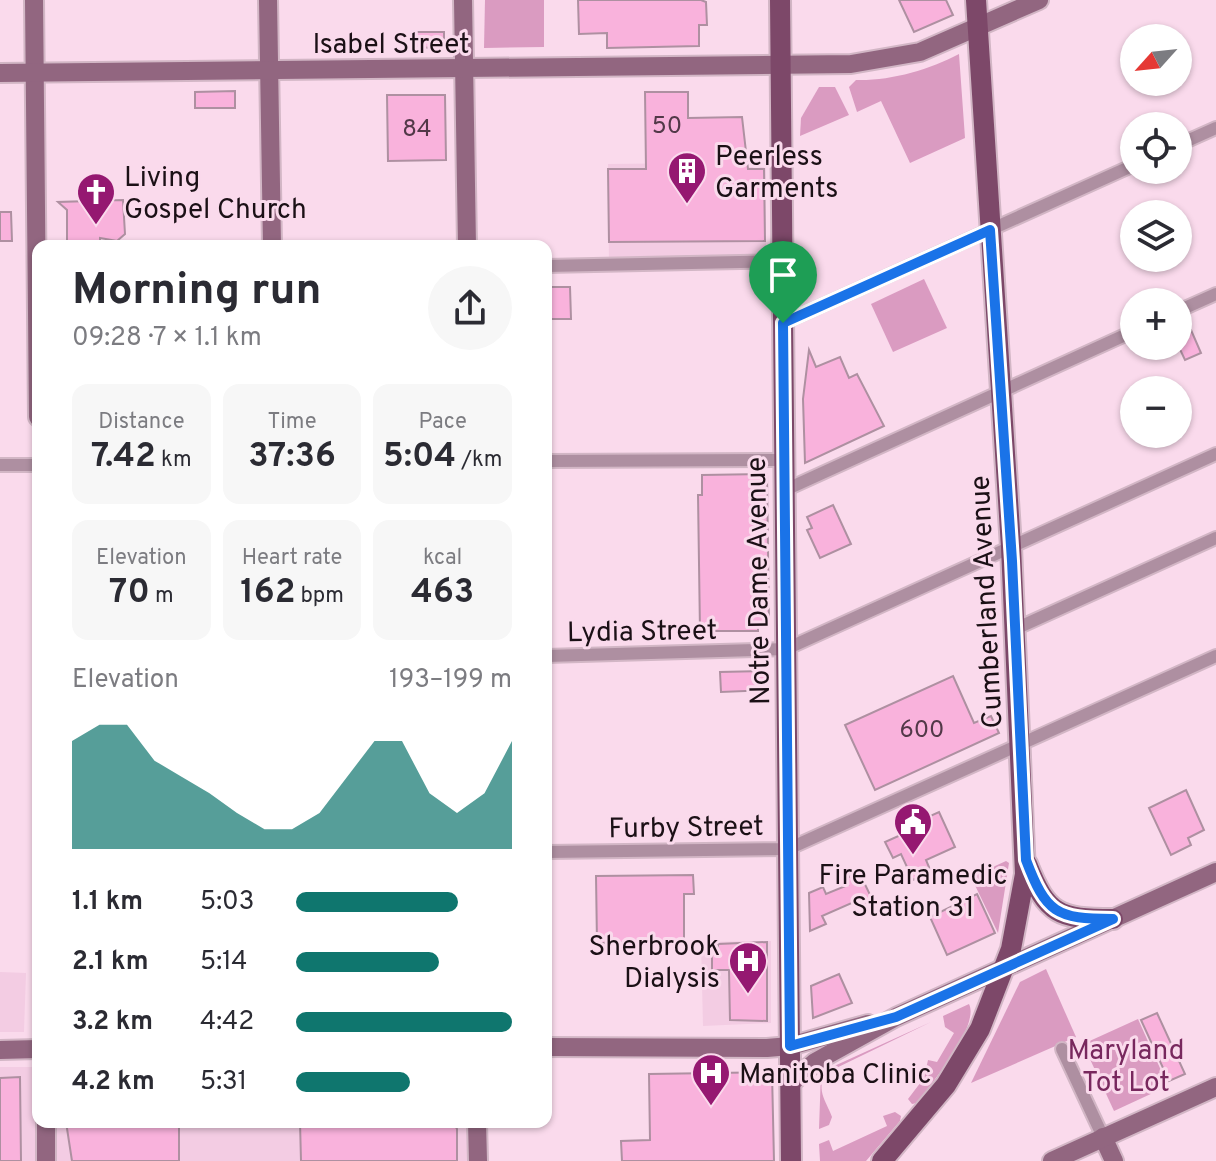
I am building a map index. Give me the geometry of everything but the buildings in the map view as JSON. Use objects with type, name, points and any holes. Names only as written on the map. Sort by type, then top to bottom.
[{"type":"main road","points":[[34,0],[37,240]]},
{"type":"main road","points":[[268,0],[272,240]]},
{"type":"main road","points":[[463,0],[467,240]]},
{"type":"main road","name":"Notre Dame Avenue","points":[[780,0],[792,1158]]},
{"type":"main road","name":"Cumberland Avenue","points":[[882,1161],[956,1070],[980,1029],[1005,967],[1019,911],[1026,860],[1011,547],[976,0]]},
{"type":"main road","name":"Isabel Street","points":[[0,73],[781,66],[883,61],[936,46],[1039,0]]},
{"type":"main road","points":[[1026,860],[1037,890],[1050,908],[1077,919],[1113,919]]},
{"type":"main road","points":[[791,1083],[815,1062],[896,1017],[1216,872]]},
{"type":"main road","points":[[552,1047],[790,1046],[896,1017]]},
{"type":"main road","points":[[0,1050],[32,1049]]},
{"type":"main road","points":[[1052,1161],[1216,1087]]},
{"type":"main road","points":[[46,1128],[46,1161]]},
{"type":"main road","points":[[477,1128],[478,1161]]},
{"type":"main road","points":[[1103,1137],[1114,1161]]},
{"type":"street","points":[[1192,139],[1216,128]]},
{"type":"street","points":[[783,323],[1120,171]]},
{"type":"street","points":[[552,266],[782,261]]},
{"type":"street","points":[[1192,305],[1216,294]]},
{"type":"street","points":[[785,490],[1120,337]]},
{"type":"street","points":[[786,649],[1216,454]]},
{"type":"street","points":[[552,461],[784,460]]},
{"type":"street","points":[[0,465],[32,465]]},
{"type":"street","points":[[1015,629],[1216,538]]},
{"type":"street","name":"Lydia Street","points":[[552,656],[786,649]]},
{"type":"street","name":"Furby Street","points":[[552,852],[788,849],[1216,656]]},
{"type":"street","points":[[1062,1049],[1103,1137]]},
{"type":"shaded area","name":"Peerless Garments","points":[[699,163],[699,167],[766,167],[766,262],[609,265],[608,164]]},
{"type":"shaded area","points":[[771,941],[771,1023],[703,1026],[701,942]]},
{"type":"shaded area","points":[[0,972],[26,973],[24,1032],[0,1032]]},
{"type":"shaded area","points":[[0,1067],[32,1067],[32,1128],[487,1128],[488,1161],[0,1161]]},
{"type":"green space","points":[[485,0],[544,0],[544,47],[484,48]]},
{"type":"green space","points":[[959,54],[965,138],[910,163],[881,101],[857,112],[849,87],[856,80],[882,79],[909,73]]},
{"type":"green space","points":[[819,87],[835,87],[849,115],[800,136],[801,118]]},
{"type":"green space","points":[[924,279],[947,328],[893,352],[871,304]]},
{"type":"green space","points":[[1006,861],[1009,863],[998,933],[971,877]]},
{"type":"green space","points":[[1046,969],[1076,1037],[971,1083],[1020,982]]},
{"type":"green space","points":[[969,1004],[970,1014],[961,1040],[917,1103],[912,1104],[908,1099],[924,1078],[928,1060],[937,1062],[954,1033],[945,1027],[943,1016]]},
{"type":"green space","name":"Maryland Tot Lot","points":[[1138,1019],[1168,1086],[1114,1111],[1083,1044]]},
{"type":"green space","points":[[931,1022],[828,1072],[822,1089],[832,1117],[829,1125],[819,1129],[821,1072]]},
{"type":"green space","points":[[895,1112],[901,1116],[900,1121],[866,1161],[820,1161],[819,1144],[829,1140],[833,1151],[887,1126],[883,1116]]},
{"type":"place","name":"Peerless Garments","points":[[687,205]]},
{"type":"place","name":"Living Gospel Church","points":[[96,226]]},
{"type":"place","name":"Fire Paramedic Station 31","points":[[913,856]]},
{"type":"place","name":"Sherbrook Dialysis","points":[[748,995]]},
{"type":"place","name":"Manitoba Clinic","points":[[711,1107]]},
{"type":"route","points":[[990,230],[1012,561],[1026,860],[1037,890],[1050,908],[1077,919],[1113,919],[896,1017],[790,1046],[785,490],[783,323],[990,230]]}]
